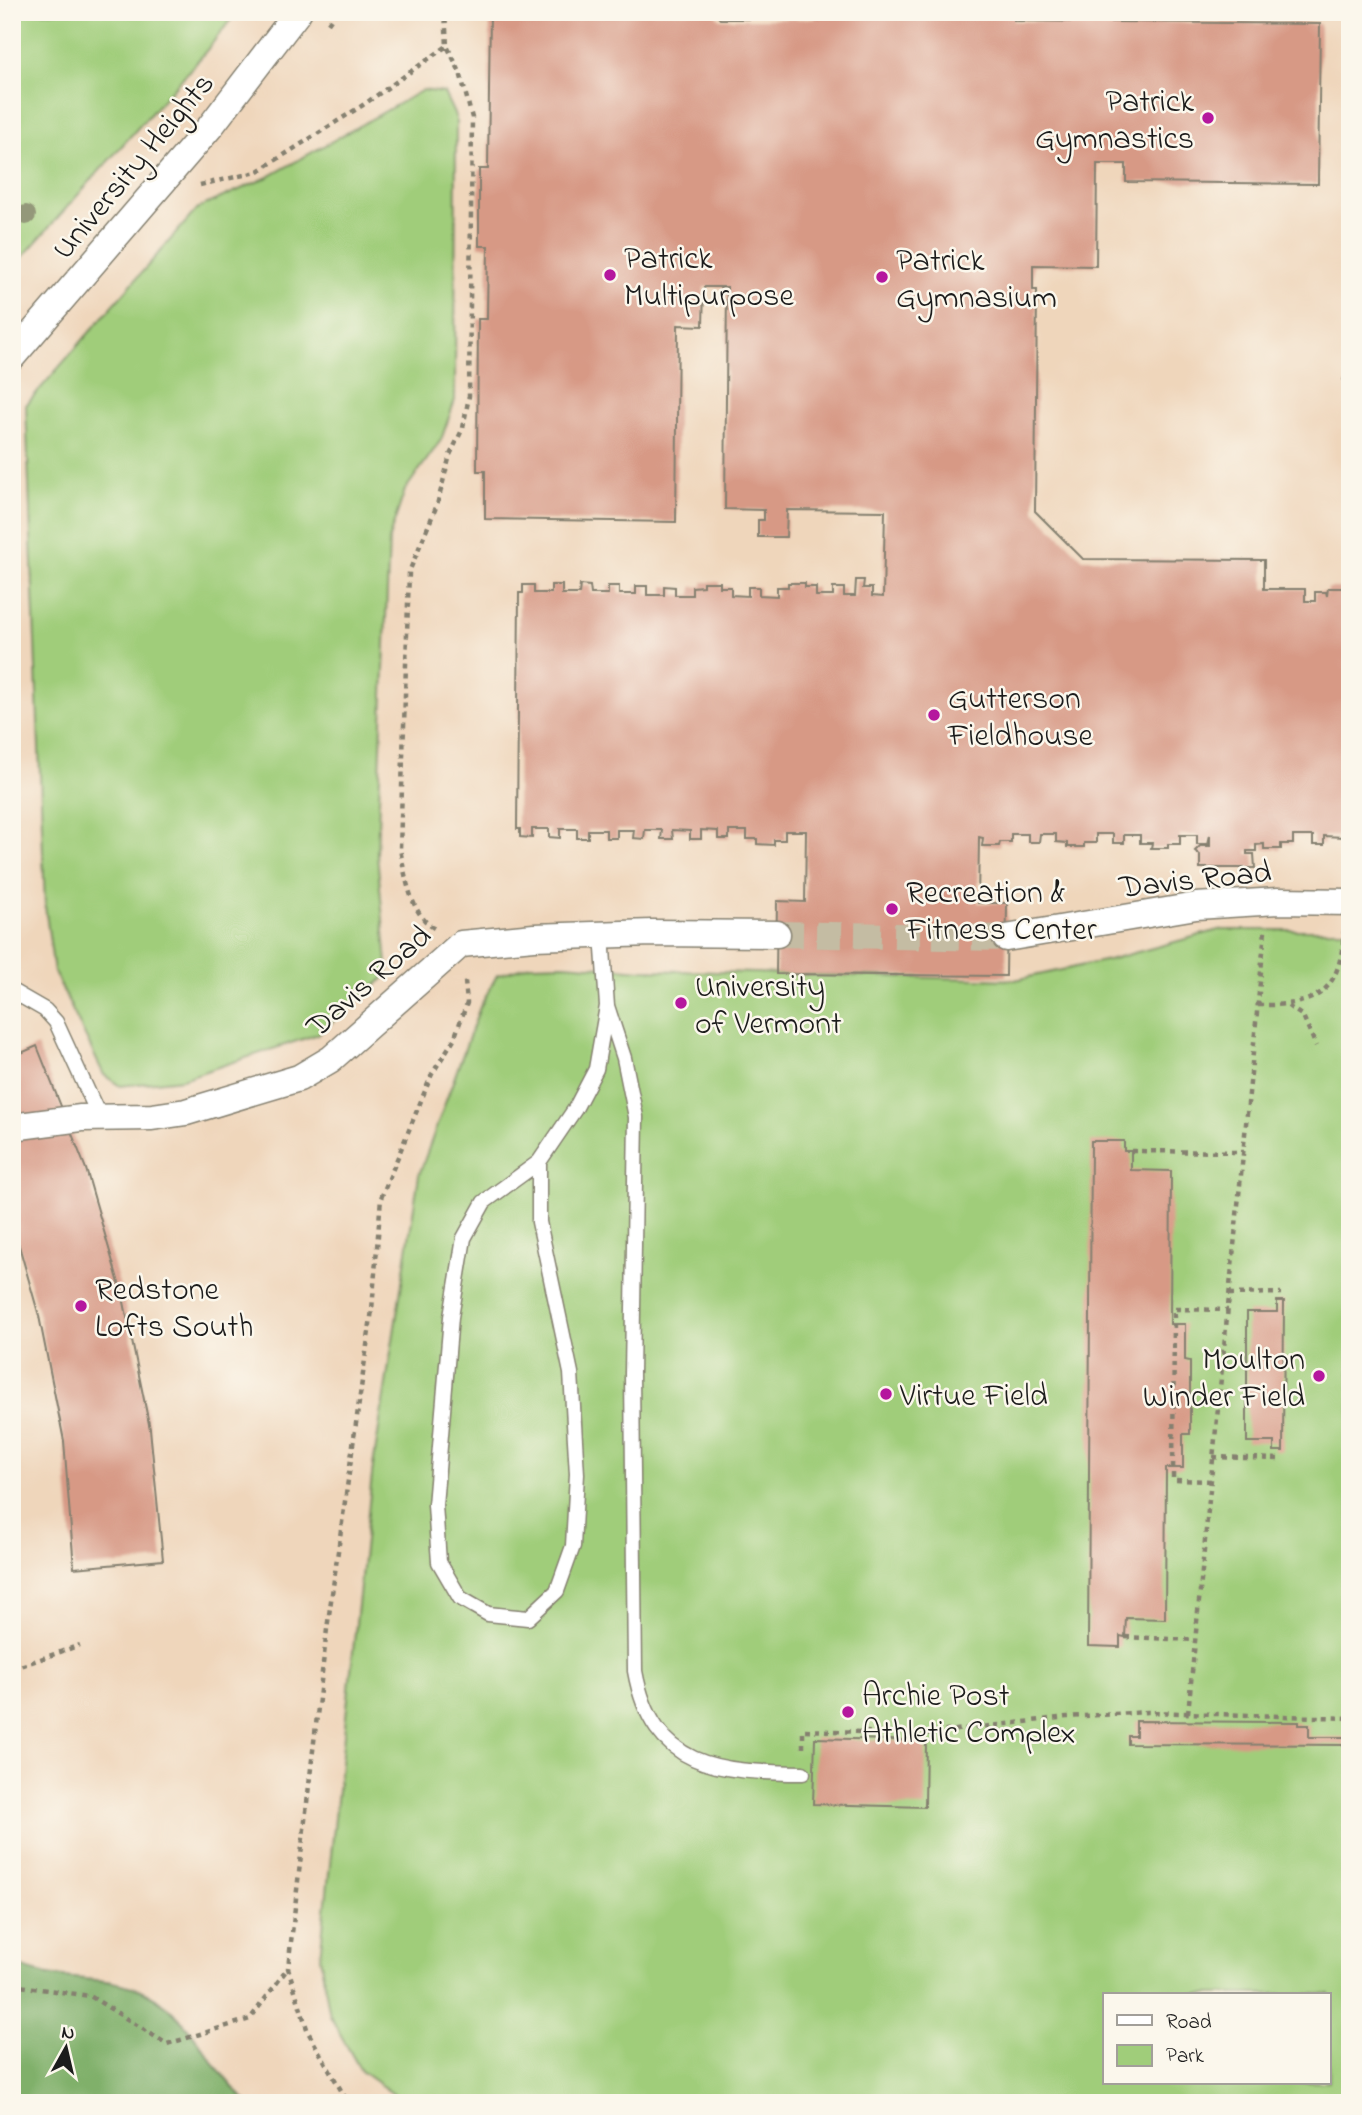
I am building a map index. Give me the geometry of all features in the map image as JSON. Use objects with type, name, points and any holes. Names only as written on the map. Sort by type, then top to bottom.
[{"type":"street","name":"University Heights","points":[[12,357],[210,127],[298,12]]},
{"type":"street","name":"Davis Road","points":[[1006,938],[1196,906],[1268,901],[1348,902]]},
{"type":"street","name":"Davis Road","points":[[12,1127],[186,1112],[299,1078],[331,1059],[461,944],[602,934],[777,934]]},
{"type":"lane","points":[[539,1162],[539,1222],[571,1373],[577,1474],[573,1546],[557,1591],[528,1618],[488,1614],[460,1598],[439,1562],[435,1505],[451,1317],[464,1238],[484,1202],[539,1162],[575,1109],[596,1069],[607,1006],[602,934]]},
{"type":"lane","points":[[12,991],[45,1010],[56,1022],[100,1118]]},
{"type":"lane","points":[[607,1006],[624,1058],[636,1117],[632,1401],[635,1671],[641,1702],[656,1727],[678,1751],[707,1764],[751,1772],[803,1773]]},
{"type":"path","points":[[355,2103],[346,2099],[308,2032],[288,1968],[327,1629],[372,1310],[382,1198],[432,1074],[454,1039],[467,1003],[461,944],[426,924],[409,890],[400,849],[409,572],[437,505],[450,455],[463,428],[469,396],[472,118],[460,72],[447,46],[445,12]]},
{"type":"path","points":[[150,195],[257,172],[363,105],[447,46]]},
{"type":"path","points":[[1345,381],[1350,366]]},
{"type":"path","points":[[1188,1713],[1268,901]]},
{"type":"path","points":[[1258,1006],[1288,1006],[1319,995],[1333,982],[1340,967],[1348,902]]},
{"type":"path","points":[[1288,1006],[1303,1016],[1316,1046]]},
{"type":"path","points":[[1132,1151],[1244,1152]]},
{"type":"path","points":[[1229,1294],[1282,1293]]},
{"type":"path","points":[[1211,1481],[1173,1480],[1174,1309],[1228,1310]]},
{"type":"path","points":[[1213,1457],[1280,1459]]},
{"type":"path","points":[[1125,1637],[1195,1640]]},
{"type":"path","points":[[12,1669],[80,1645]]},
{"type":"path","points":[[803,1773],[803,1730],[922,1734],[1067,1717],[1188,1713],[1350,1718]]},
{"type":"path","points":[[12,1985],[90,1996],[167,2044],[250,2019],[288,1968]]},
{"type":"shaded area","name":"University of Vermont","points":[[12,12],[1350,12],[1350,2103],[12,2103]]},
{"type":"green space","points":[[12,12],[237,12],[202,56],[12,269]]},
{"type":"green space","points":[[423,90],[444,93],[456,118],[455,400],[441,440],[405,490],[389,538],[377,854],[388,975],[318,1034],[182,1079],[120,1086],[104,1075],[54,972],[45,906],[26,405],[198,208],[268,177]]},
{"type":"green space","name":"Archie Post Athletic Complex","points":[[1219,930],[1350,930],[1350,2103],[406,2103],[361,2071],[330,2016],[320,1957],[373,1466],[419,1175],[480,1007],[497,975],[530,965],[564,964],[642,970],[1015,980],[1108,960]]},
{"type":"green space","points":[[12,1962],[45,1974],[114,1982],[147,1993],[177,2015],[223,2076],[249,2103],[12,2103]]},
{"type":"building","points":[[490,12],[714,12],[720,19],[815,19],[815,12],[1014,12],[1014,21],[1320,24],[1318,184],[1126,182],[1126,164],[1097,164],[1096,266],[1033,265],[1033,290],[1037,290],[1035,511],[1083,559],[1264,560],[1264,589],[1305,589],[1305,601],[1315,601],[1315,592],[1326,592],[1327,596],[1328,588],[1344,588],[1344,597],[1350,593],[1350,845],[1344,845],[1344,837],[1324,836],[1324,845],[1313,845],[1313,836],[1293,836],[1293,844],[1281,844],[1281,849],[1264,849],[1264,844],[1256,845],[1256,851],[1247,851],[1247,854],[1254,854],[1255,868],[1200,868],[1200,855],[1195,851],[1200,846],[1210,846],[1210,835],[1208,844],[1197,844],[1197,835],[1180,835],[1180,844],[1168,844],[1168,848],[1151,848],[1152,843],[1140,843],[1140,835],[1124,835],[1124,843],[1113,843],[1113,834],[1096,834],[1096,843],[1084,843],[1084,847],[1067,847],[1067,843],[1056,842],[1056,834],[1040,834],[1039,842],[1028,842],[1028,834],[1011,834],[1011,842],[1000,842],[999,846],[982,846],[983,838],[979,837],[978,903],[1007,903],[1006,976],[776,974],[777,901],[805,902],[806,831],[785,831],[785,840],[774,840],[774,845],[757,844],[757,839],[747,839],[747,831],[729,831],[729,839],[718,839],[718,831],[701,830],[701,839],[690,839],[690,831],[672,830],[673,839],[661,839],[662,830],[645,830],[644,839],[633,838],[634,830],[617,830],[617,838],[606,838],[606,830],[588,830],[588,838],[577,838],[577,829],[560,829],[560,838],[549,837],[549,829],[532,829],[532,838],[520,837],[520,829],[517,829],[519,593],[523,593],[523,585],[534,585],[534,593],[551,593],[551,585],[562,585],[562,594],[579,594],[580,585],[590,586],[591,594],[608,594],[608,586],[619,586],[619,594],[636,594],[636,586],[647,586],[647,595],[664,595],[664,586],[675,587],[675,595],[692,595],[692,587],[703,586],[703,582],[720,582],[720,587],[731,587],[731,595],[748,596],[748,587],[759,587],[759,595],[777,596],[777,587],[788,587],[788,583],[805,583],[805,587],[816,587],[816,596],[833,596],[833,588],[844,588],[844,596],[855,596],[856,580],[864,580],[863,588],[872,588],[872,596],[883,597],[885,511],[787,510],[786,537],[758,537],[758,520],[764,520],[764,510],[725,509],[727,287],[704,287],[703,326],[678,325],[676,522],[485,519],[485,471],[477,471],[478,319],[487,319],[488,246],[479,246],[479,169],[488,169]]},
{"type":"building","name":"Redstone Lofts South","points":[[37,1046],[86,1169],[123,1297],[150,1429],[163,1560],[74,1568],[64,1441],[39,1316],[12,1221],[12,1057]]},
{"type":"building","points":[[1091,1141],[1124,1141],[1124,1151],[1131,1151],[1131,1170],[1171,1171],[1170,1324],[1185,1324],[1185,1360],[1190,1361],[1190,1434],[1183,1434],[1183,1468],[1166,1468],[1165,1619],[1126,1618],[1125,1637],[1120,1636],[1120,1647],[1088,1646]]},
{"type":"building","points":[[1277,1301],[1284,1301],[1283,1451],[1274,1451],[1274,1442],[1247,1442],[1247,1312],[1277,1312]]},
{"type":"building","points":[[1136,1721],[1299,1722],[1299,1725],[1309,1725],[1309,1737],[1350,1737],[1350,1745],[1128,1744],[1128,1736],[1136,1736]]},
{"type":"building","points":[[815,1738],[926,1741],[925,1807],[813,1804]]},
{"type":"tunnel","points":[[777,934],[1006,938]]},
{"type":"place","name":"Patrick Gymnastics","points":[[1208,118]]},
{"type":"place","name":"Patrick Multipurpose","points":[[610,275]]},
{"type":"place","name":"Patrick Gymnasium","points":[[882,277]]},
{"type":"place","name":"Gutterson Fieldhouse","points":[[934,715]]},
{"type":"place","name":"Recreation & Fitness Center","points":[[892,909]]},
{"type":"place","name":"University of Vermont","points":[[681,1003]]},
{"type":"place","name":"Redstone Lofts South","points":[[81,1306]]},
{"type":"place","name":"Moulton Winder Field","points":[[1319,1376]]},
{"type":"place","name":"Virtue Field","points":[[886,1394]]},
{"type":"place","name":"Archie Post Athletic Complex","points":[[848,1712]]}]
